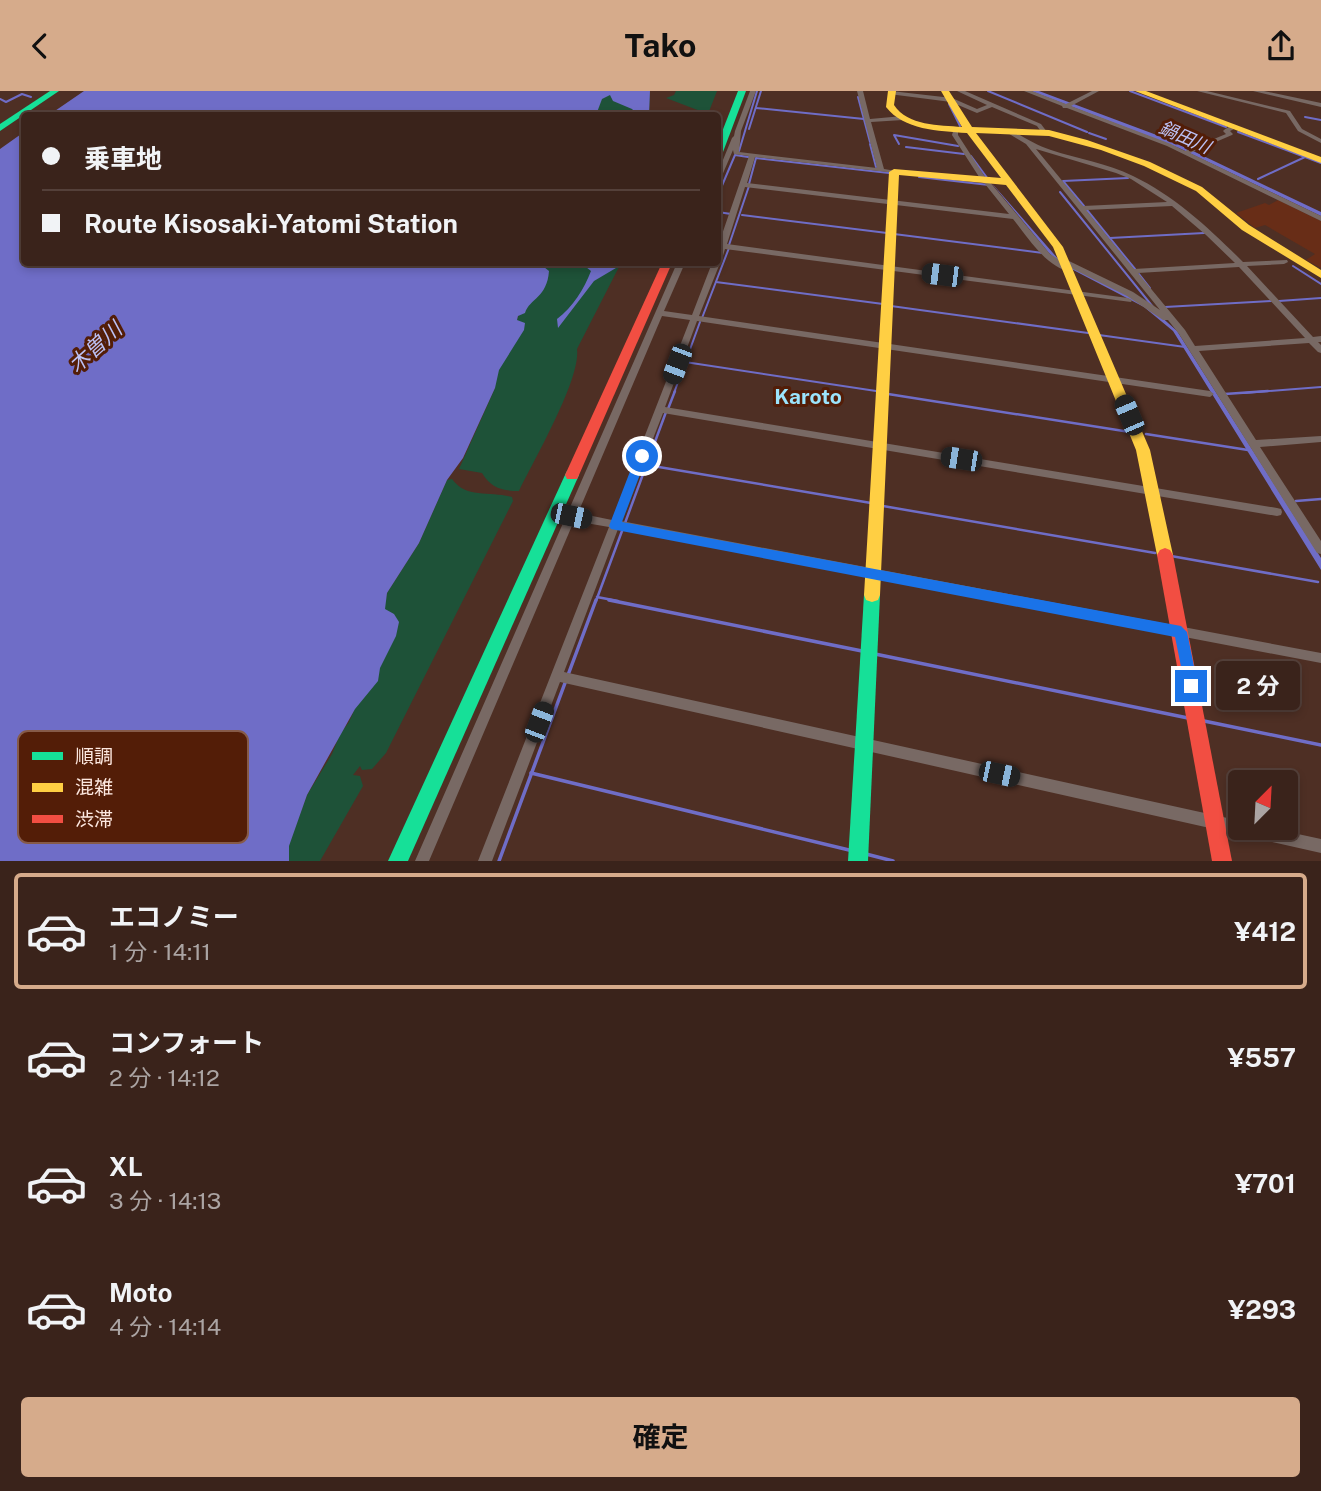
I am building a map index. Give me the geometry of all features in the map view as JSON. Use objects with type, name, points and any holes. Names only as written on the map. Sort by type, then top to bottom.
[{"type":"street","points":[[24,112],[55,91]]},
{"type":"street","points":[[721,144],[742,91]]},
{"type":"street","points":[[721,171],[753,91]]},
{"type":"street","points":[[858,857],[891,202],[887,171],[867,121],[860,91]]},
{"type":"street","points":[[1027,91],[1188,151],[1320,217]]},
{"type":"street","points":[[1067,105],[1096,91]]},
{"type":"street","points":[[1139,91],[1321,158]]},
{"type":"street","points":[[1148,91],[1321,158]]},
{"type":"street","points":[[1200,91],[1288,112],[1300,130],[1321,141]]},
{"type":"street","points":[[1256,99],[1258,91],[1321,105]]},
{"type":"street","points":[[903,118],[889,106],[891,92],[952,94],[991,105],[1039,125],[1044,132]]},
{"type":"street","points":[[952,94],[977,111],[991,105]]},
{"type":"street","points":[[952,94],[963,130],[1016,217],[1048,256],[1149,306],[1182,333]]},
{"type":"street","points":[[0,128],[21,114]]},
{"type":"street","points":[[867,121],[903,118],[963,130],[1044,132],[1067,137],[1194,185],[1236,221],[1321,275]]},
{"type":"street","points":[[1188,151],[1230,134],[1226,131],[1234,127]]},
{"type":"street","points":[[963,130],[955,135],[994,182],[1055,242],[1143,450],[1181,632],[1222,861]]},
{"type":"street","points":[[738,131],[736,153],[994,182]]},
{"type":"street","points":[[1008,131],[1027,142],[1133,177],[1190,216],[1321,350]]},
{"type":"street","points":[[1027,142],[1135,271],[1182,333],[1321,550]]},
{"type":"street","points":[[721,251],[753,155]]},
{"type":"street","points":[[744,185],[1016,217]]},
{"type":"street","points":[[1083,208],[1171,204]]},
{"type":"street","points":[[723,246],[1128,300]]},
{"type":"street","points":[[1135,271],[1284,262]]},
{"type":"street","points":[[398,861],[666,266]]},
{"type":"street","points":[[422,861],[680,266]]},
{"type":"street","points":[[485,861],[715,266]]},
{"type":"street","points":[[659,313],[1210,394]]},
{"type":"street","points":[[1193,349],[1321,338]]},
{"type":"street","points":[[660,409],[1277,512]]},
{"type":"street","points":[[1254,444],[1321,439]]},
{"type":"street","points":[[571,516],[1321,658]]},
{"type":"street","points":[[556,676],[1228,825]]},
{"type":"street","points":[[1294,840],[1321,846]]},
{"type":"shaded area","points":[[1278,200],[1321,221],[1321,268],[1306,260],[1315,254],[1265,225],[1255,228],[1236,213],[1265,203],[1269,205]]},
{"type":"green space","points":[[600,91],[650,91],[649,112],[592,112]]},
{"type":"green space","points":[[676,91],[717,91],[709,112],[666,98],[674,95]]},
{"type":"green space","points":[[538,266],[619,266],[577,349],[572,379],[564,399],[519,491],[498,488],[482,473],[459,469],[495,388],[495,376]]},
{"type":"green space","points":[[452,479],[472,492],[504,495],[512,497],[513,501],[386,753],[372,769],[362,770],[360,766],[353,775],[360,776],[363,786],[320,861],[283,861],[307,795],[349,722],[371,671],[387,593],[419,543],[447,480]]},
{"type":"water","points":[[84,91],[650,91],[649,112],[635,112],[613,101],[610,95],[602,99],[597,112],[53,112]]},
{"type":"water","points":[[1031,91],[1039,91],[1170,140],[1321,212],[1321,216],[1179,148]]},
{"type":"water","name":"木曽川","points":[[21,134],[21,266],[543,266],[549,271],[542,292],[525,313],[518,316],[517,320],[525,323],[524,330],[499,370],[495,388],[463,458],[447,480],[419,543],[387,593],[385,609],[394,614],[399,622],[396,636],[380,668],[378,681],[355,709],[307,795],[289,846],[289,861],[0,861],[0,149]]},
{"type":"water","points":[[989,180],[1060,261],[1130,296],[1158,314],[1177,331],[1321,558],[1321,570],[1173,331],[1144,307],[1060,263]]},
{"type":"water","points":[[619,266],[594,281],[558,328],[557,319],[573,303],[588,278],[591,271],[586,267]]},
{"type":"waterway","points":[[739,151],[757,91]]},
{"type":"waterway","points":[[749,129],[761,91]]},
{"type":"waterway","points":[[988,91],[1087,132]]},
{"type":"waterway","points":[[1130,91],[1226,127]]},
{"type":"waterway","points":[[0,99],[6,102],[22,94],[31,97]]},
{"type":"waterway","points":[[858,97],[864,119]]},
{"type":"waterway","points":[[949,104],[960,126]]},
{"type":"waterway","points":[[756,108],[864,119]]},
{"type":"waterway","points":[[1305,117],[1321,120]]},
{"type":"waterway","points":[[864,119],[870,142]]},
{"type":"waterway","points":[[1238,132],[1305,157]]},
{"type":"waterway","points":[[1089,133],[1106,139]]},
{"type":"waterway","points":[[899,144],[894,135],[958,146]]},
{"type":"waterway","points":[[870,144],[876,167]]},
{"type":"waterway","points":[[906,147],[964,154]]},
{"type":"waterway","points":[[721,188],[735,155],[748,157]]},
{"type":"waterway","points":[[971,156],[988,179]]},
{"type":"waterway","points":[[1258,179],[1305,157]]},
{"type":"waterway","points":[[1305,157],[1321,163]]},
{"type":"waterway","points":[[749,184],[756,158],[889,173]]},
{"type":"waterway","points":[[919,177],[989,185]]},
{"type":"waterway","points":[[1084,206],[1063,181],[1128,178]]},
{"type":"waterway","points":[[729,245],[749,186]]},
{"type":"waterway","points":[[1060,192],[1153,307]]},
{"type":"waterway","points":[[1087,210],[1135,269]]},
{"type":"waterway","points":[[721,212],[731,214]]},
{"type":"waterway","points":[[742,215],[887,233]]},
{"type":"waterway","points":[[1110,238],[1204,233]]},
{"type":"waterway","points":[[894,234],[1043,253]]},
{"type":"waterway","points":[[702,318],[729,248]]},
{"type":"waterway","points":[[1293,266],[1321,284]]},
{"type":"waterway","points":[[1139,274],[1150,288]]},
{"type":"waterway","points":[[716,282],[883,304]]},
{"type":"waterway","points":[[1279,301],[1321,298]]},
{"type":"waterway","points":[[1165,307],[1271,301]]},
{"type":"waterway","points":[[891,306],[1088,333]]},
{"type":"waterway","points":[[685,362],[700,322]]},
{"type":"waterway","points":[[1099,335],[1185,347]]},
{"type":"waterway","points":[[674,393],[685,362]]},
{"type":"waterway","points":[[685,362],[876,391]]},
{"type":"waterway","points":[[1244,393],[1321,387]]},
{"type":"waterway","points":[[668,409],[675,391]]},
{"type":"waterway","points":[[1225,394],[1268,391]]},
{"type":"waterway","points":[[888,394],[1130,432]]},
{"type":"waterway","points":[[625,523],[666,412]]},
{"type":"waterway","points":[[1146,434],[1248,450]]},
{"type":"waterway","points":[[647,465],[871,503]]},
{"type":"waterway","points":[[1296,501],[1321,499]]},
{"type":"waterway","points":[[883,506],[1155,553]]},
{"type":"waterway","points":[[597,597],[622,531]]},
{"type":"waterway","points":[[1171,556],[1318,582]]},
{"type":"waterway","points":[[596,601],[597,597]]},
{"type":"waterway","points":[[597,597],[618,601]]},
{"type":"waterway","points":[[568,675],[596,600]]},
{"type":"waterway","points":[[609,600],[862,651]]},
{"type":"waterway","points":[[875,654],[1188,718]]},
{"type":"waterway","points":[[532,773],[565,683]]},
{"type":"waterway","points":[[1204,721],[1321,745]]},
{"type":"waterway","points":[[499,861],[532,773]]},
{"type":"waterway","points":[[532,773],[849,850]]},
{"type":"waterway","points":[[866,854],[893,861]]},
{"type":"traffic: fast","points":[[24,112],[55,91]]},
{"type":"traffic: fast","points":[[721,144],[742,91]]},
{"type":"traffic: fast","points":[[0,128],[21,114]]},
{"type":"traffic: fast","points":[[398,861],[572,475]]},
{"type":"traffic: fast","points":[[858,861],[872,595]]},
{"type":"traffic: slow","points":[[892,91],[890,107],[899,117],[915,123],[962,130],[1049,133],[1105,148],[1167,172],[1199,189],[1245,228],[1321,275]]},
{"type":"traffic: slow","points":[[945,91],[960,118],[1058,247],[1143,450],[1165,555]]},
{"type":"traffic: slow","points":[[1139,91],[1321,160]]},
{"type":"traffic: slow","points":[[872,595],[894,172],[1009,182]]},
{"type":"traffic: jam","points":[[572,475],[666,266]]},
{"type":"traffic: jam","points":[[1165,555],[1222,861]]},
{"type":"district","name":"Karoto","points":[[808,396]]},
{"type":"route","points":[[642,456],[615,526],[1181,632],[1191,686]]},
{"type":"water label","name":"鍋田川","points":[[1185,137]]}]
